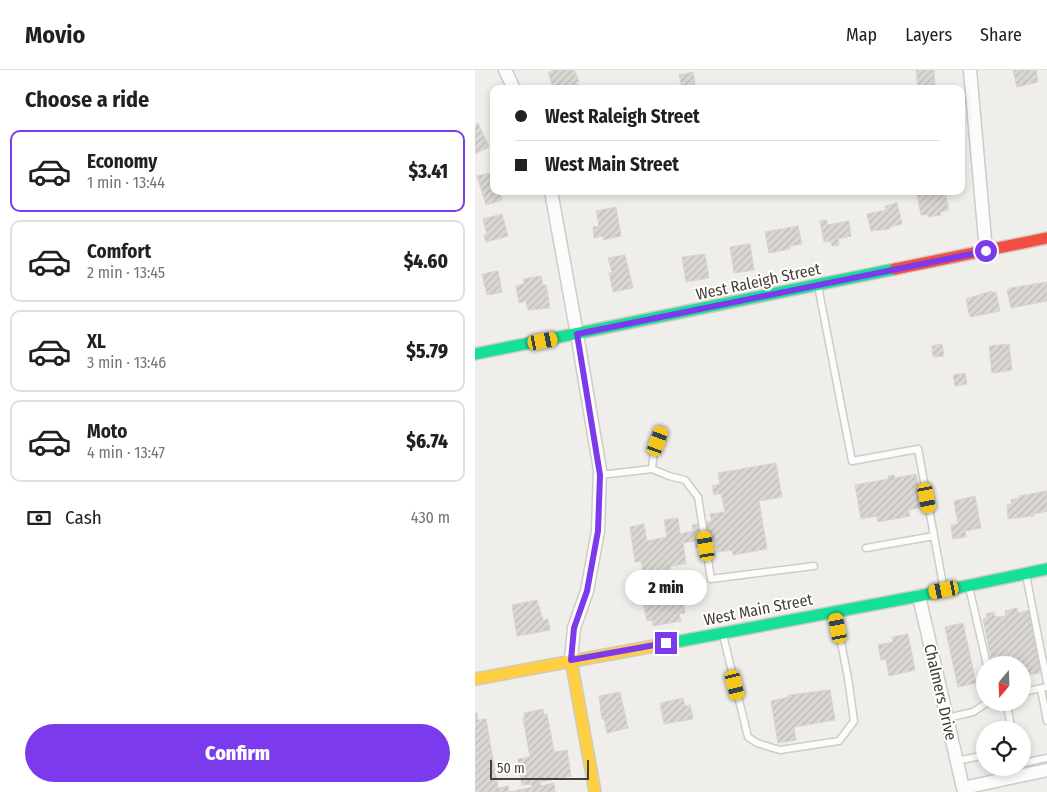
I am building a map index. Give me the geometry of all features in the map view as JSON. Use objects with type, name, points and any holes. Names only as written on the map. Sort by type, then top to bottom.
[{"type":"street","points":[[505,70],[511,85]]},
{"type":"street","points":[[971,70],[986,251]]},
{"type":"street","points":[[552,195],[600,475],[598,531],[587,591],[574,628],[571,660],[595,792]]},
{"type":"street","name":"West Raleigh Street","points":[[475,354],[1047,238]]},
{"type":"street","name":"West Main Street","points":[[475,679],[919,596],[1047,569]]},
{"type":"street","name":"Chalmers Drive","points":[[919,596],[963,788],[1004,776]]},
{"type":"street","points":[[1031,771],[1047,770]]},
{"type":"lane","points":[[818,285],[852,462],[918,449],[944,590]]},
{"type":"lane","points":[[653,469],[654,451],[661,431]]},
{"type":"lane","points":[[600,475],[653,469],[685,480],[698,497],[711,579],[814,566]]},
{"type":"lane","points":[[866,548],[934,536]]},
{"type":"lane","points":[[1026,574],[1047,682]]},
{"type":"lane","points":[[968,586],[985,656]]},
{"type":"lane","points":[[722,632],[748,737],[767,747],[780,750],[839,741],[854,720],[835,611]]},
{"type":"lane","points":[[1031,690],[1044,688],[1047,721]]},
{"type":"lane","points":[[947,718],[976,710]]},
{"type":"lane","points":[[957,761],[976,757]]},
{"type":"lane","points":[[1031,761],[1047,758]]},
{"type":"building","points":[[554,70],[574,70],[579,81],[576,82],[578,85],[552,85],[548,73]]},
{"type":"building","points":[[916,70],[934,70],[935,85],[918,85]]},
{"type":"building","points":[[1013,70],[1036,70],[1038,82],[1017,87]]},
{"type":"building","points":[[693,72],[695,84],[682,85],[679,75]]},
{"type":"building","points":[[478,123],[489,147],[475,154],[475,125]]},
{"type":"building","points":[[490,173],[490,195],[501,195],[502,200],[486,205],[477,176]]},
{"type":"building","points":[[917,195],[946,195],[949,210],[940,212],[941,215],[928,217],[928,214],[921,215]]},
{"type":"building","points":[[897,203],[902,224],[889,227],[890,229],[871,231],[867,214],[886,210],[885,206]]},
{"type":"building","points":[[616,207],[621,236],[603,240],[603,236],[594,238],[593,227],[599,226],[596,211]]},
{"type":"building","points":[[502,214],[508,236],[486,242],[484,235],[487,234],[483,219]]},
{"type":"building","points":[[827,220],[827,225],[849,221],[851,236],[838,239],[839,245],[832,246],[831,241],[824,242],[820,221]]},
{"type":"building","points":[[798,226],[802,244],[790,246],[790,249],[769,253],[765,232]]},
{"type":"building","points":[[750,244],[754,270],[734,273],[730,247]]},
{"type":"building","points":[[705,254],[709,278],[686,282],[682,257]]},
{"type":"building","points":[[625,255],[633,288],[613,292],[609,273],[612,272],[608,258]]},
{"type":"building","points":[[498,271],[502,292],[487,295],[482,274]]},
{"type":"building","points":[[541,276],[543,285],[546,285],[550,308],[528,310],[526,301],[519,303],[516,286],[524,284],[523,279]]},
{"type":"building","points":[[1047,282],[1047,301],[1011,308],[1007,290]]},
{"type":"building","points":[[992,291],[992,293],[996,292],[1000,311],[970,317],[966,299]]},
{"type":"building","points":[[942,344],[944,356],[933,357],[932,346]]},
{"type":"building","points":[[1009,344],[1012,370],[992,373],[989,346]]},
{"type":"building","points":[[965,373],[967,384],[955,386],[953,375]]},
{"type":"building","points":[[776,463],[782,497],[759,501],[767,549],[733,555],[732,550],[718,552],[715,540],[711,541],[712,545],[696,548],[695,541],[683,543],[686,564],[670,566],[676,598],[682,597],[685,613],[679,614],[681,621],[653,626],[652,620],[647,621],[643,603],[649,603],[641,561],[635,562],[630,527],[644,524],[647,541],[667,537],[664,520],[678,518],[680,534],[693,531],[692,525],[712,521],[710,514],[725,512],[721,493],[714,495],[712,486],[720,484],[718,473]]},
{"type":"building","points":[[916,474],[923,507],[908,510],[910,516],[878,522],[877,516],[861,519],[855,485],[889,479],[888,476],[894,475],[895,478]]},
{"type":"building","points":[[1047,491],[1047,511],[1034,514],[1034,516],[1008,519],[1007,505],[1012,504],[1011,500],[1019,498],[1019,496]]},
{"type":"building","points":[[975,496],[981,528],[965,531],[966,537],[953,539],[951,525],[958,524],[954,501]]},
{"type":"building","points":[[537,600],[543,620],[548,619],[550,630],[517,636],[512,605]]},
{"type":"building","points":[[1017,608],[1018,613],[1031,610],[1044,672],[1031,674],[1031,656],[990,656],[983,619],[987,618],[986,614],[994,612],[995,616],[1006,616],[1005,611]]},
{"type":"building","points":[[963,623],[976,683],[958,687],[945,627]]},
{"type":"building","points":[[908,634],[915,670],[889,676],[886,659],[881,660],[878,645],[893,642],[892,637]]},
{"type":"building","points":[[830,690],[835,720],[794,727],[796,740],[778,743],[771,701],[789,697],[788,695]]},
{"type":"building","points":[[620,692],[628,728],[607,733],[604,719],[602,719],[599,696]]},
{"type":"building","points":[[683,698],[685,706],[690,705],[693,719],[664,724],[660,703]]},
{"type":"building","points":[[543,709],[544,715],[547,714],[554,752],[567,750],[571,776],[540,782],[541,786],[554,783],[555,792],[509,792],[532,787],[531,784],[522,785],[518,759],[530,757],[523,718],[525,718],[524,713]]},
{"type":"building","points":[[475,713],[477,713],[478,720],[486,719],[498,788],[508,786],[509,792],[475,792]]},
{"type":"traffic: fast","points":[[475,354],[895,269]]},
{"type":"traffic: fast","points":[[665,644],[919,596],[1047,569]]},
{"type":"traffic: slow","points":[[475,679],[665,644]]},
{"type":"traffic: slow","points":[[571,660],[595,792]]},
{"type":"traffic: jam","points":[[895,269],[1047,238]]},
{"type":"route","points":[[666,643],[571,660],[574,628],[587,591],[598,531],[600,475],[577,334],[986,251]]}]
